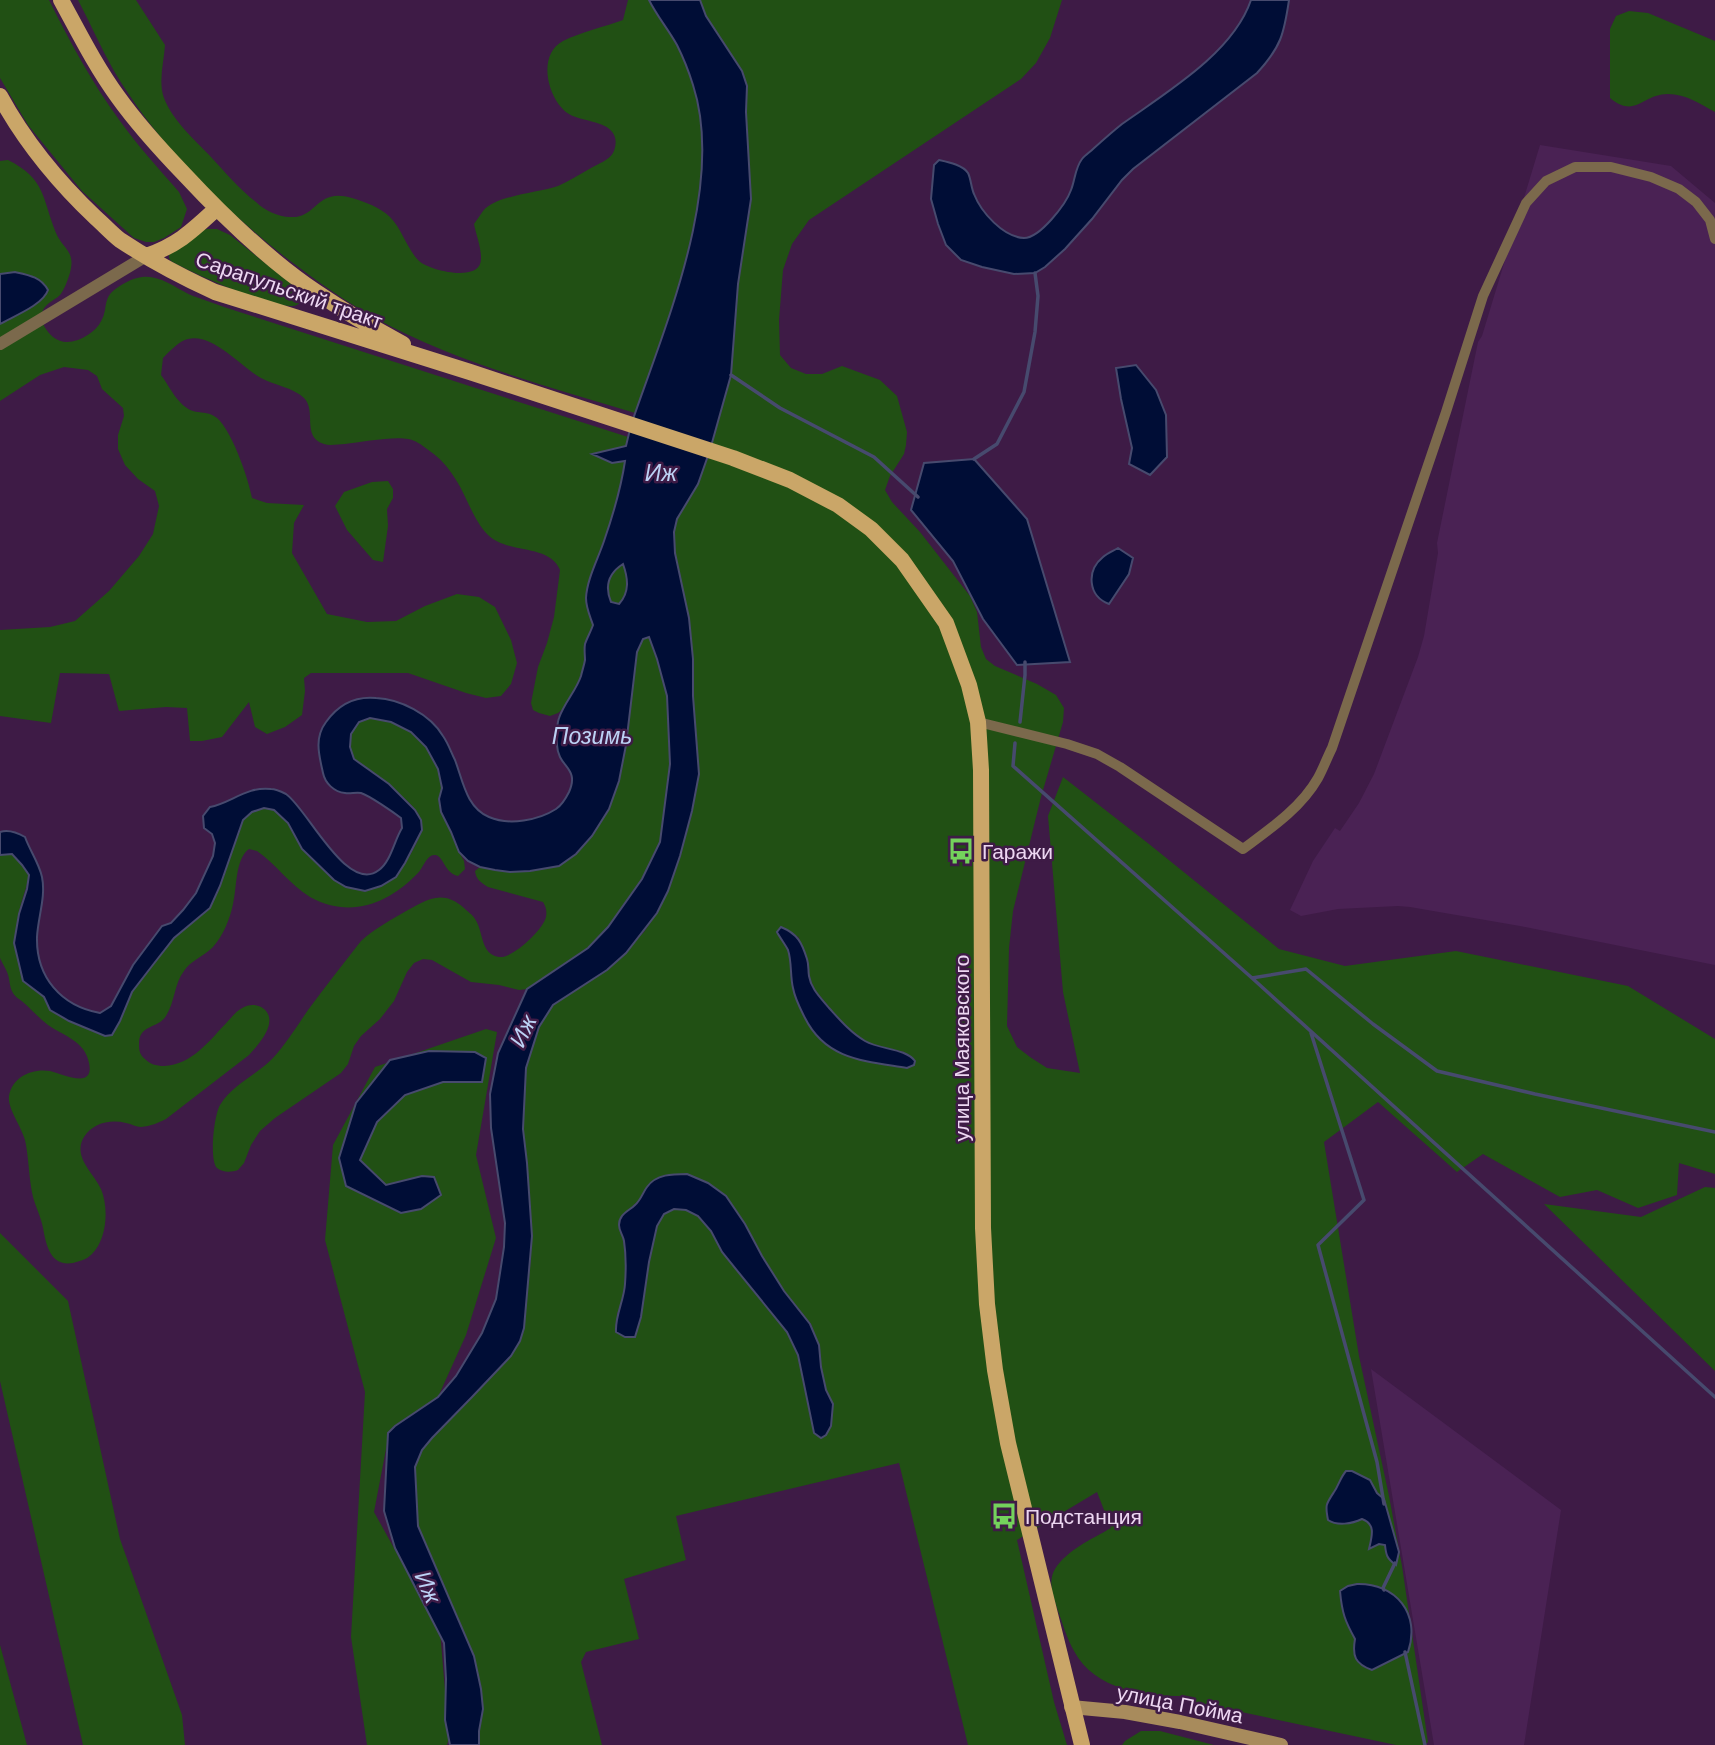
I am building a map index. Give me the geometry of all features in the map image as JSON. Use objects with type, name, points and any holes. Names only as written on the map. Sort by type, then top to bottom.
[{"type":"main road","name":"Сарапульский тракт","points":[[61,0],[117,97],[153,141],[216,209],[265,253],[314,291],[407,346],[470,372]]},
{"type":"main road","name":"Сарапульский тракт","points":[[0,96],[13,120],[48,168],[82,204],[118,238],[186,279],[215,292],[733,458]]},
{"type":"main road","points":[[146,256],[166,249],[180,240],[216,209]]},
{"type":"main road","name":"улица Маяковского","points":[[733,458],[790,480],[838,505],[871,529],[902,560],[946,624],[969,685],[978,722],[981,770],[983,1228],[995,1370],[1008,1443],[1082,1745]]},
{"type":"main road","name":"улица Пойма","points":[[1071,1707],[1180,1722],[1280,1745]]},
{"type":"street","points":[[978,722],[1097,754],[1243,849],[1296,806],[1317,780],[1332,748],[1483,296],[1526,203],[1546,181],[1575,167],[1611,167],[1651,177],[1679,190],[1696,202],[1710,220],[1715,239]]},
{"type":"street","points":[[0,344],[146,256]]},
{"type":"shaded area","points":[[1540,145],[1671,166],[1715,203],[1715,965],[1410,907],[1338,909],[1301,916],[1290,910],[1313,861],[1335,828],[1340,831],[1374,774],[1418,657],[1438,553],[1437,543],[1478,342]]},
{"type":"shaded area","points":[[1371,1369],[1561,1510],[1524,1745],[1434,1745]]},
{"type":"green space","points":[[0,0],[49,0],[110,107],[179,192],[187,209],[181,227],[154,242],[134,238],[82,191],[28,125],[0,78]]},
{"type":"green space","points":[[78,0],[136,0],[165,45],[161,85],[164,98],[173,114],[232,180],[263,208],[290,217],[306,213],[331,197],[357,200],[386,213],[419,261],[440,270],[459,273],[474,270],[481,262],[474,224],[489,206],[507,198],[558,186],[603,162],[613,153],[616,140],[609,129],[599,123],[569,114],[555,99],[547,67],[550,56],[563,41],[623,20],[628,0],[649,0],[677,46],[693,85],[701,124],[702,166],[688,251],[635,413],[503,372],[407,335],[365,312],[300,268],[239,219],[171,150],[114,71]]},
{"type":"green space","points":[[700,0],[1062,0],[1050,38],[1036,63],[1021,79],[809,220],[792,244],[783,270],[779,320],[780,355],[791,368],[806,374],[822,374],[842,366],[880,380],[897,396],[907,432],[906,445],[885,490],[970,596],[977,612],[981,647],[986,659],[995,666],[1056,695],[1064,708],[1063,722],[1013,911],[1007,1026],[1017,1047],[1047,1068],[1080,1073],[1063,992],[1048,816],[1063,777],[1279,949],[1345,966],[1456,951],[1628,986],[1715,1039],[1715,1174],[1679,1163],[1677,1195],[1638,1208],[1597,1190],[1560,1197],[1483,1154],[1457,1172],[1378,1102],[1324,1142],[1359,1356],[1402,1566],[1428,1742],[1425,1745],[1396,1745],[1185,1700],[1183,1696],[1137,1692],[1107,1682],[1094,1674],[1083,1664],[1072,1646],[1051,1585],[1055,1569],[1066,1556],[1111,1528],[1097,1492],[1017,1540],[1054,1702],[1067,1745],[968,1745],[899,1463],[676,1516],[686,1560],[624,1579],[639,1639],[586,1652],[581,1662],[602,1745],[479,1745],[483,1709],[474,1656],[418,1526],[415,1467],[422,1450],[432,1438],[511,1356],[530,1268],[532,1236],[523,1106],[526,1068],[539,1027],[553,1005],[607,970],[644,932],[668,891],[692,811],[699,774],[693,659],[689,618],[675,553],[674,532],[677,519],[698,484],[731,375],[738,284],[751,199],[747,86],[742,71],[706,16]],"holes":[[[798,936],[815,990],[844,1025],[865,1041],[905,1052],[823,1043],[792,986],[788,950]],[[708,1183],[726,1196],[784,1291],[811,1324],[819,1345],[826,1390],[833,1404],[831,1425],[826,1435],[814,1432],[798,1355],[787,1332],[722,1252],[711,1231],[698,1216],[686,1210],[674,1209],[664,1214],[657,1226],[635,1337],[617,1314],[625,1280],[620,1220],[642,1196]]]},
{"type":"green space","points":[[1629,11],[1648,13],[1715,41],[1715,112],[1675,94],[1659,95],[1633,106],[1619,104],[1610,98],[1610,29],[1616,16]]},
{"type":"green space","points":[[8,160],[30,174],[36,182],[56,233],[71,256],[71,268],[64,288],[60,295],[44,308],[42,314],[46,329],[59,340],[74,341],[92,332],[104,316],[109,295],[123,284],[138,278],[156,278],[224,307],[628,437],[622,482],[588,588],[589,614],[593,625],[585,645],[585,663],[578,683],[564,708],[550,716],[533,710],[531,703],[538,667],[554,617],[560,570],[555,562],[537,552],[505,545],[487,534],[451,473],[421,444],[402,438],[331,445],[317,441],[311,430],[308,403],[304,398],[261,378],[217,346],[207,341],[188,339],[163,358],[161,375],[188,409],[212,415],[220,421],[238,453],[252,498],[267,503],[304,505],[294,523],[292,553],[327,614],[367,622],[396,621],[457,594],[479,597],[495,607],[511,640],[517,663],[511,684],[501,696],[486,698],[408,673],[311,673],[304,678],[302,715],[285,727],[267,734],[255,727],[249,702],[222,737],[190,741],[187,708],[119,711],[109,674],[60,673],[51,723],[0,716],[0,630],[50,627],[75,621],[109,591],[139,556],[153,534],[159,506],[155,491],[125,465],[118,449],[123,408],[102,389],[97,376],[88,370],[64,367],[40,375],[0,401],[0,161]]},
{"type":"green space","points":[[217,229],[230,235],[300,291],[303,296],[301,302],[287,306],[273,303],[215,282],[171,261],[169,254],[199,231]]},
{"type":"green space","points":[[388,481],[393,489],[393,498],[387,509],[388,526],[383,562],[373,560],[347,530],[335,506],[344,492],[372,482]]},
{"type":"green space","points":[[623,563],[627,585],[619,604],[611,602],[608,585],[615,571]]},
{"type":"green space","points":[[649,636],[667,696],[670,764],[660,842],[642,879],[608,927],[588,948],[527,989],[471,982],[432,960],[423,959],[414,963],[394,1001],[380,1019],[361,1036],[341,1073],[260,1131],[238,1170],[228,1172],[217,1168],[213,1156],[213,1137],[220,1105],[232,1091],[278,1053],[308,1010],[370,933],[417,905],[432,899],[448,898],[474,918],[488,952],[499,957],[519,949],[544,923],[546,909],[543,902],[488,887],[479,880],[475,871],[480,867],[510,872],[530,871],[626,745],[637,652],[643,639]]},
{"type":"green space","points":[[370,718],[391,722],[411,732],[426,747],[438,769],[442,788],[439,799],[465,869],[458,876],[453,874],[438,856],[432,855],[418,873],[394,893],[368,905],[340,907],[310,897],[264,856],[249,849],[241,860],[232,910],[223,933],[213,947],[184,971],[166,1016],[142,1033],[139,1049],[149,1062],[164,1066],[174,1065],[200,1050],[237,1011],[251,1005],[262,1007],[268,1014],[266,1033],[249,1055],[166,1119],[141,1127],[108,1122],[97,1125],[88,1132],[81,1144],[82,1158],[104,1197],[104,1232],[97,1248],[87,1258],[73,1263],[59,1261],[54,1258],[46,1241],[33,1197],[25,1139],[9,1096],[14,1084],[24,1075],[43,1070],[82,1078],[87,1076],[89,1063],[78,1044],[45,1023],[12,991],[0,958],[0,855],[12,854],[29,875],[18,920],[23,980],[44,997],[50,1010],[105,1036],[120,1021],[132,992],[174,938],[210,908],[243,819],[252,812],[264,808],[274,810],[288,823],[302,849],[334,880],[396,877],[416,843],[422,824],[419,815],[404,798],[363,768],[353,757],[350,746],[353,730],[360,722]]},
{"type":"green space","points":[[486,1029],[497,1032],[476,1155],[496,1238],[466,1335],[438,1397],[394,1426],[387,1444],[374,1512],[440,1631],[449,1738],[447,1745],[367,1745],[351,1637],[365,1392],[325,1240],[333,1145],[375,1067]]},
{"type":"green space","points":[[1705,1187],[1715,1188],[1715,1371],[1544,1204],[1641,1217]]},
{"type":"green space","points":[[0,1233],[68,1301],[120,1539],[182,1715],[185,1745],[83,1745],[0,1381]]},
{"type":"green space","points":[[0,1645],[27,1745],[0,1745]]},
{"type":"green space","points":[[1141,1731],[1160,1731],[1214,1745],[1122,1745]]},
{"type":"water","points":[[649,0],[700,0],[706,16],[742,71],[747,86],[751,199],[738,284],[731,375],[698,484],[677,519],[674,532],[675,553],[689,618],[699,774],[680,856],[657,913],[626,953],[607,970],[553,1005],[539,1027],[526,1068],[523,1129],[532,1236],[524,1328],[511,1356],[432,1438],[422,1450],[415,1467],[418,1526],[474,1656],[481,1689],[483,1709],[479,1745],[450,1745],[445,1720],[444,1643],[395,1548],[384,1511],[388,1433],[438,1397],[456,1376],[482,1333],[496,1299],[505,1223],[491,1128],[490,1094],[498,1053],[527,989],[588,948],[608,927],[642,879],[660,842],[670,764],[667,696],[649,637],[643,639],[637,652],[619,781],[609,809],[592,836],[576,854],[559,866],[530,871],[495,870],[468,861],[459,852],[441,812],[439,799],[442,788],[438,769],[426,747],[411,732],[391,722],[370,718],[359,722],[351,734],[350,747],[354,759],[389,784],[415,810],[421,820],[422,830],[396,877],[365,891],[346,887],[334,880],[302,849],[288,823],[274,810],[264,808],[252,812],[243,820],[210,908],[174,938],[152,966],[132,992],[112,1035],[105,1036],[50,1010],[44,997],[23,981],[14,943],[29,875],[12,854],[0,855],[0,832],[10,831],[25,837],[41,872],[43,892],[37,937],[41,965],[46,977],[74,1004],[100,1013],[111,1006],[133,965],[162,926],[171,923],[196,893],[213,856],[215,843],[212,834],[204,828],[203,816],[210,807],[254,790],[278,791],[295,802],[328,847],[354,871],[367,874],[383,866],[402,828],[401,818],[365,795],[334,789],[324,777],[321,766],[318,747],[322,728],[336,711],[348,703],[368,698],[395,701],[414,709],[430,721],[448,745],[470,800],[481,813],[489,817],[506,821],[533,819],[549,813],[562,803],[569,792],[572,777],[558,753],[557,724],[579,681],[584,664],[585,644],[593,625],[587,605],[587,591],[614,511],[625,461],[612,463],[592,454],[626,446],[687,257],[697,212],[702,168],[701,125],[693,85],[677,45]],"holes":[[[623,564],[627,585],[619,604],[611,602],[608,585],[614,571]]]},
{"type":"water","points":[[1251,0],[1289,0],[1280,40],[1265,64],[1133,169],[1092,219],[1045,267],[1035,273],[1014,274],[982,267],[961,260],[946,245],[931,199],[934,165],[939,160],[966,170],[977,201],[987,216],[1001,228],[1016,237],[1030,237],[1045,227],[1064,203],[1083,158],[1122,124],[1197,70],[1230,37]]},
{"type":"water","points":[[15,272],[38,279],[48,290],[40,301],[0,324],[0,274]]},
{"type":"water","points":[[1136,365],[1156,390],[1166,415],[1167,457],[1150,475],[1129,464],[1132,448],[1116,368]]},
{"type":"water","points":[[974,459],[1027,519],[1070,662],[1017,665],[983,619],[953,561],[911,510],[924,463]]},
{"type":"water","points":[[1118,548],[1133,558],[1129,574],[1109,604],[1093,589],[1092,576],[1106,554]]},
{"type":"water","points":[[781,927],[798,940],[807,959],[812,985],[842,1022],[865,1041],[911,1057],[915,1061],[914,1065],[907,1068],[862,1060],[824,1043],[814,1032],[796,1000],[788,950],[777,932]]},
{"type":"water","points":[[429,1051],[475,1052],[486,1058],[482,1082],[443,1082],[405,1095],[377,1122],[360,1160],[386,1185],[422,1176],[434,1177],[441,1195],[421,1209],[401,1213],[346,1186],[339,1158],[356,1103],[390,1060]]},
{"type":"water","points":[[687,1174],[708,1183],[726,1196],[784,1291],[810,1324],[819,1345],[826,1390],[833,1404],[831,1426],[821,1438],[814,1433],[798,1355],[787,1332],[722,1252],[711,1231],[698,1216],[686,1210],[674,1209],[664,1214],[657,1226],[635,1337],[625,1337],[616,1332],[626,1262],[619,1225],[621,1218],[637,1203],[655,1179]]},
{"type":"water","points":[[1346,1471],[1352,1471],[1370,1480],[1384,1499],[1399,1552],[1396,1565],[1388,1556],[1385,1545],[1379,1544],[1369,1549],[1372,1531],[1366,1521],[1362,1519],[1340,1524],[1328,1520],[1328,1502]]},
{"type":"water","points":[[1357,1584],[1371,1585],[1394,1595],[1402,1603],[1411,1625],[1408,1652],[1372,1670],[1356,1659],[1355,1639],[1346,1622],[1342,1605],[1340,1591]]},
{"type":"waterway","points":[[974,459],[997,444],[1024,392],[1035,332],[1038,296],[1035,273]]},
{"type":"waterway","points":[[731,375],[780,408],[874,457],[918,497]]},
{"type":"waterway","points":[[1020,722],[1025,662]]},
{"type":"waterway","points":[[1015,743],[1013,766],[1252,978],[1715,1397]]},
{"type":"waterway","points":[[1252,978],[1306,969],[1373,1024],[1437,1071],[1715,1132]]},
{"type":"waterway","points":[[1311,1033],[1364,1200],[1318,1245],[1377,1462],[1384,1504]]},
{"type":"waterway","points":[[1384,1590],[1395,1563]]},
{"type":"waterway","points":[[1405,1652],[1425,1745]]},
{"type":"place","name":"Гаражи","points":[[961,851]]},
{"type":"place","name":"Подстанция","points":[[1004,1516]]},
{"type":"water label","name":"Иж","points":[[661,473]]},
{"type":"water label","name":"Позимь","points":[[592,736]]},
{"type":"water label","name":"Иж","points":[[523,1031]]},
{"type":"water label","name":"Иж","points":[[428,1587]]}]
